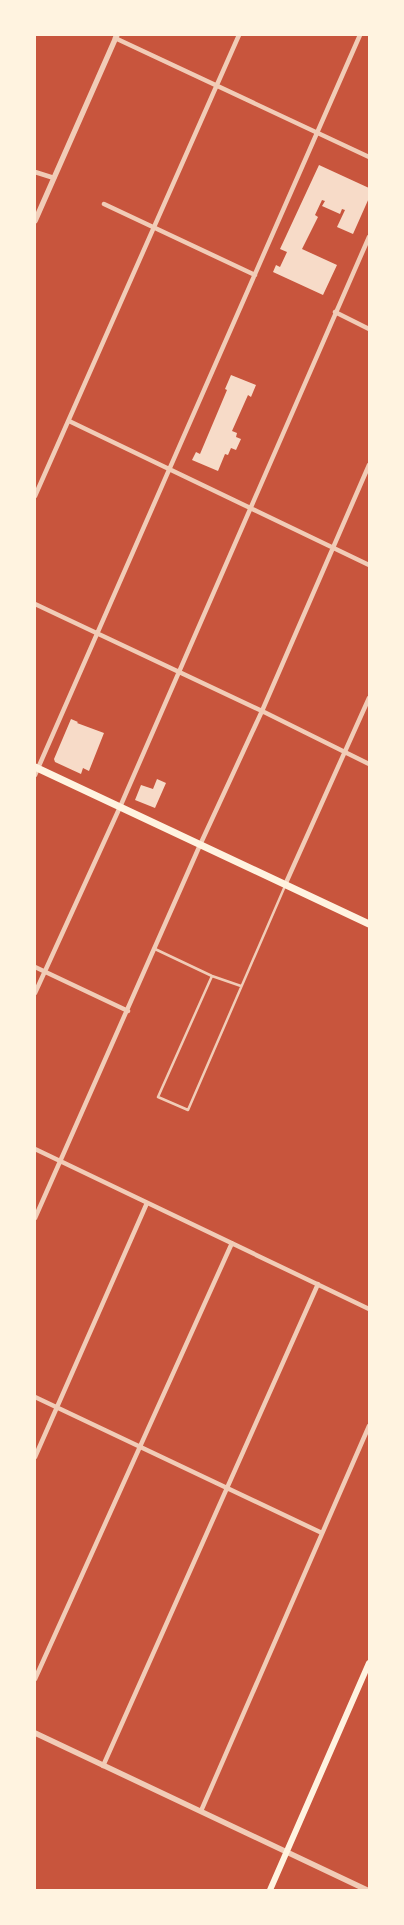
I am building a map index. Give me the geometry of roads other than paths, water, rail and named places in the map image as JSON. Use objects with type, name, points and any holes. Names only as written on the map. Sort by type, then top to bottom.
[{"type":"main road","points":[[36,770],[120,807],[369,924]]},
{"type":"main road","points":[[270,1890],[366,1677],[369,1663]]},
{"type":"street","points":[[35,496],[239,35]]},
{"type":"street","points":[[36,770],[360,35]]},
{"type":"street","points":[[35,221],[116,37],[369,157]]},
{"type":"street","points":[[35,172],[54,178]]},
{"type":"street","points":[[104,204],[255,275]]},
{"type":"street","points":[[35,993],[120,807],[369,237]]},
{"type":"street","points":[[335,312],[369,329]]},
{"type":"street","points":[[68,421],[369,565]]},
{"type":"street","points":[[35,1218],[200,845],[262,711],[369,465]]},
{"type":"street","points":[[35,604],[262,711],[369,764]]},
{"type":"street","points":[[285,885],[369,698]]},
{"type":"street","points":[[35,967],[128,1011]]},
{"type":"street","points":[[35,1149],[369,1309]]},
{"type":"street","points":[[35,1457],[147,1203]]},
{"type":"street","points":[[35,1679],[232,1243]]},
{"type":"street","points":[[103,1766],[318,1284]]},
{"type":"street","points":[[35,1397],[322,1533]]},
{"type":"street","points":[[201,1811],[369,1426]]},
{"type":"street","points":[[35,1733],[367,1890]]},
{"type":"lane","points":[[212,976],[158,1097],[188,1110],[285,885]]},
{"type":"lane","points":[[155,949],[212,976],[241,986]]}]
